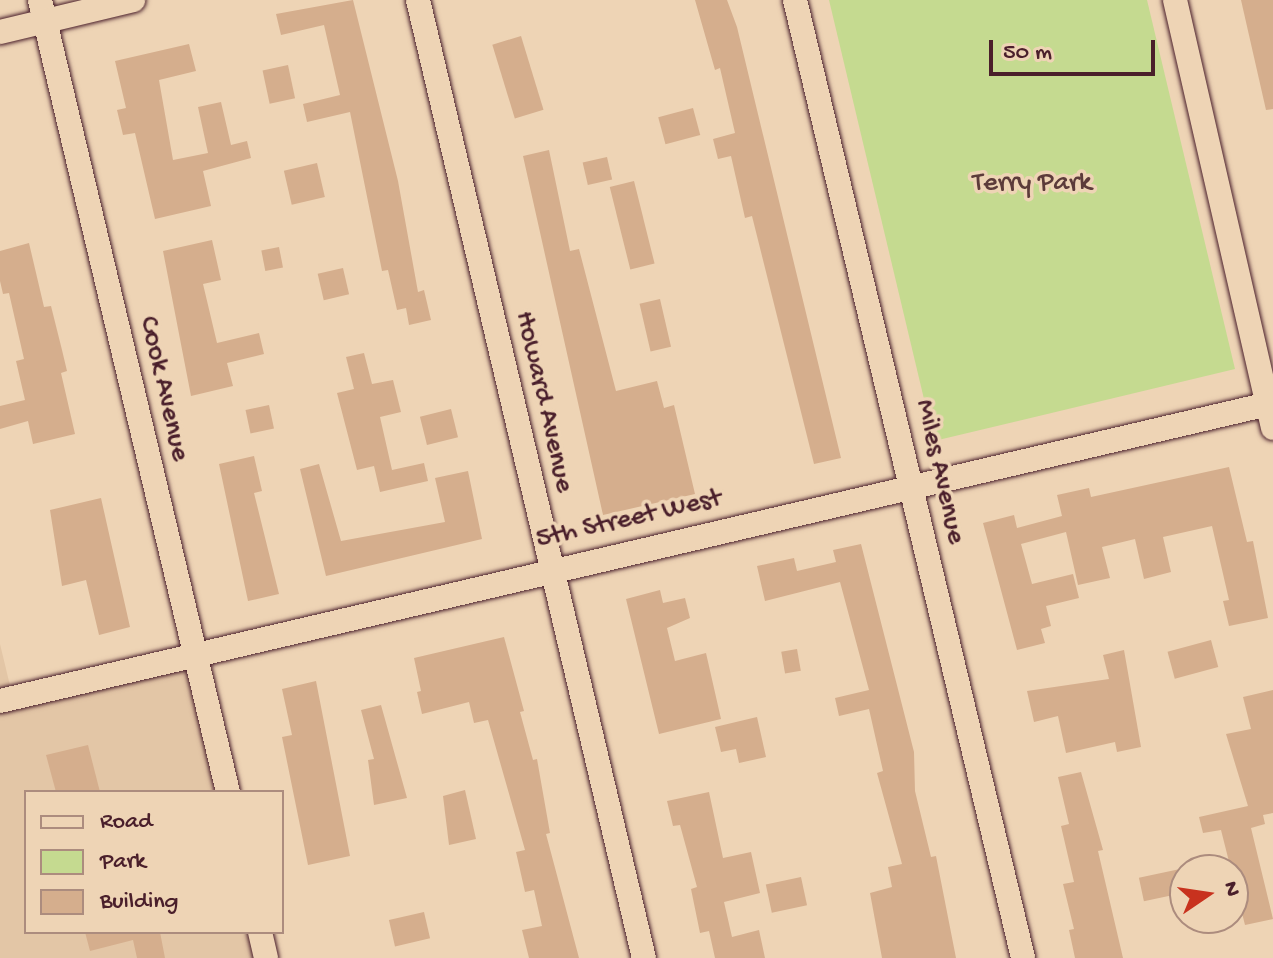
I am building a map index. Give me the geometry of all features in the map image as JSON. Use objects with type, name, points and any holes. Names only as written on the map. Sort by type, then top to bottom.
[{"type":"street","points":[[0,32],[42,11],[133,0]]},
{"type":"street","name":"Howard Avenue","points":[[418,0],[644,958]]},
{"type":"street","name":"Miles Avenue","points":[[795,0],[1023,958]]},
{"type":"street","points":[[1175,0],[1271,412]]},
{"type":"street","name":"Cook Avenue","points":[[42,11],[228,790]]},
{"type":"street","name":"5th Street West","points":[[0,701],[195,652],[912,486],[1271,412]]},
{"type":"street","points":[[260,934],[266,958]]},
{"type":"shaded area","points":[[0,644],[13,698],[195,652],[228,790],[24,790],[24,934],[260,934],[266,958],[0,958]]},
{"type":"green space","name":"Terry Park","points":[[829,0],[1147,0],[1235,369],[934,441]]},
{"type":"building","points":[[353,0],[398,181],[418,292],[424,290],[431,320],[409,325],[406,308],[397,310],[388,270],[382,271],[350,112],[307,122],[303,104],[340,95],[324,25],[281,35],[276,14]]},
{"type":"building","points":[[695,0],[727,0],[737,27],[841,458],[814,464],[752,216],[745,218],[731,156],[718,159],[713,139],[735,133],[720,68],[715,70]]},
{"type":"building","points":[[1241,0],[1273,0],[1273,109],[1266,110]]},
{"type":"building","points":[[521,36],[544,110],[515,118],[492,45]]},
{"type":"building","points":[[189,44],[196,71],[159,80],[173,160],[208,153],[198,107],[221,102],[231,145],[247,141],[251,158],[203,171],[211,206],[155,219],[135,133],[123,135],[117,110],[126,108],[115,61]]},
{"type":"building","points":[[288,65],[295,98],[270,104],[263,70]]},
{"type":"building","points":[[693,108],[700,135],[665,144],[658,117]]},
{"type":"building","points":[[549,150],[570,251],[579,249],[616,391],[657,381],[664,408],[674,405],[695,494],[603,515],[523,156]]},
{"type":"building","points":[[607,157],[612,179],[588,185],[583,163]]},
{"type":"building","points":[[317,163],[325,197],[292,205],[284,171]]},
{"type":"building","points":[[634,181],[655,263],[630,270],[610,187]]},
{"type":"building","points":[[212,240],[221,280],[203,284],[217,343],[259,333],[264,354],[227,363],[233,386],[191,396],[163,251]]},
{"type":"building","points":[[29,243],[44,307],[51,306],[62,350],[67,371],[61,373],[75,434],[33,444],[28,421],[0,429],[0,406],[25,400],[16,361],[24,359],[9,293],[3,294],[0,281],[0,251]]},
{"type":"building","points":[[279,247],[283,268],[265,271],[261,250]]},
{"type":"building","points":[[343,268],[349,294],[324,300],[318,274]]},
{"type":"building","points":[[660,299],[671,347],[651,351],[640,304]]},
{"type":"building","points":[[364,353],[372,384],[393,380],[401,412],[380,417],[392,470],[424,463],[428,481],[380,492],[374,466],[357,470],[337,393],[354,389],[346,357]]},
{"type":"building","points":[[269,405],[274,428],[251,433],[246,410]]},
{"type":"building","points":[[451,409],[458,437],[427,445],[420,417]]},
{"type":"building","points":[[254,456],[262,491],[254,493],[279,594],[248,601],[219,464]]},
{"type":"building","points":[[319,464],[341,541],[445,522],[435,478],[468,471],[482,539],[326,576],[300,469]]},
{"type":"building","points":[[1229,467],[1247,542],[1253,541],[1268,618],[1229,626],[1223,601],[1229,600],[1212,526],[1163,537],[1171,572],[1144,579],[1135,539],[1102,547],[1110,578],[1078,585],[1066,532],[1021,544],[1032,584],[1073,574],[1079,598],[1046,606],[1051,626],[1041,629],[1045,643],[1017,650],[983,523],[1014,515],[1017,528],[1062,516],[1057,495],[1089,488],[1091,497]]},
{"type":"building","points":[[101,498],[130,627],[99,635],[86,580],[62,586],[50,510]]},
{"type":"building","points":[[861,544],[914,752],[915,791],[931,857],[936,856],[956,958],[882,958],[870,893],[892,887],[888,867],[902,864],[877,773],[883,771],[869,709],[839,716],[835,698],[869,690],[840,582],[765,601],[757,566],[794,558],[797,571],[836,562],[833,550]]},
{"type":"building","points":[[660,590],[663,603],[685,598],[690,618],[667,628],[675,661],[706,653],[721,719],[659,734],[626,599]]},
{"type":"building","points":[[504,637],[524,711],[520,712],[533,760],[537,759],[550,833],[546,834],[579,958],[529,958],[522,930],[542,926],[534,890],[525,892],[516,852],[525,850],[488,720],[474,723],[469,702],[422,714],[414,658]]},
{"type":"building","points":[[1211,640],[1218,667],[1175,679],[1168,652]]},
{"type":"building","points":[[797,649],[801,671],[785,673],[781,652]]},
{"type":"building","points":[[1124,650],[1141,747],[1117,752],[1115,742],[1066,753],[1058,716],[1034,722],[1027,691],[1109,679],[1103,655]]},
{"type":"building","points":[[316,681],[350,856],[308,865],[282,737],[292,735],[282,689]]},
{"type":"building","points":[[1273,690],[1273,813],[1263,815],[1265,824],[1251,828],[1273,919],[1249,924],[1249,854],[1227,854],[1221,830],[1203,833],[1199,817],[1248,806],[1226,734],[1251,729],[1243,697]]},
{"type":"building","points":[[381,705],[407,798],[374,805],[368,760],[374,759],[361,710]]},
{"type":"building","points":[[757,717],[766,757],[739,763],[736,749],[721,752],[715,727]]},
{"type":"building","points":[[88,745],[99,790],[55,790],[46,755]]},
{"type":"building","points":[[1081,772],[1103,850],[1098,851],[1123,958],[1075,958],[1069,930],[1074,929],[1063,884],[1074,882],[1061,826],[1069,824],[1058,777]]},
{"type":"building","points":[[465,790],[476,839],[449,845],[443,796]]},
{"type":"building","points":[[709,792],[723,858],[751,852],[760,893],[724,902],[732,937],[759,930],[765,958],[715,958],[709,931],[700,933],[691,889],[697,887],[680,825],[673,826],[667,801]]},
{"type":"building","points":[[1169,871],[1169,896],[1144,901],[1139,878]]},
{"type":"building","points":[[801,877],[807,905],[772,913],[766,884]]},
{"type":"building","points":[[424,912],[430,938],[395,946],[389,920]]},
{"type":"building","points":[[86,934],[160,934],[165,958],[137,958],[133,940],[90,951]]}]
